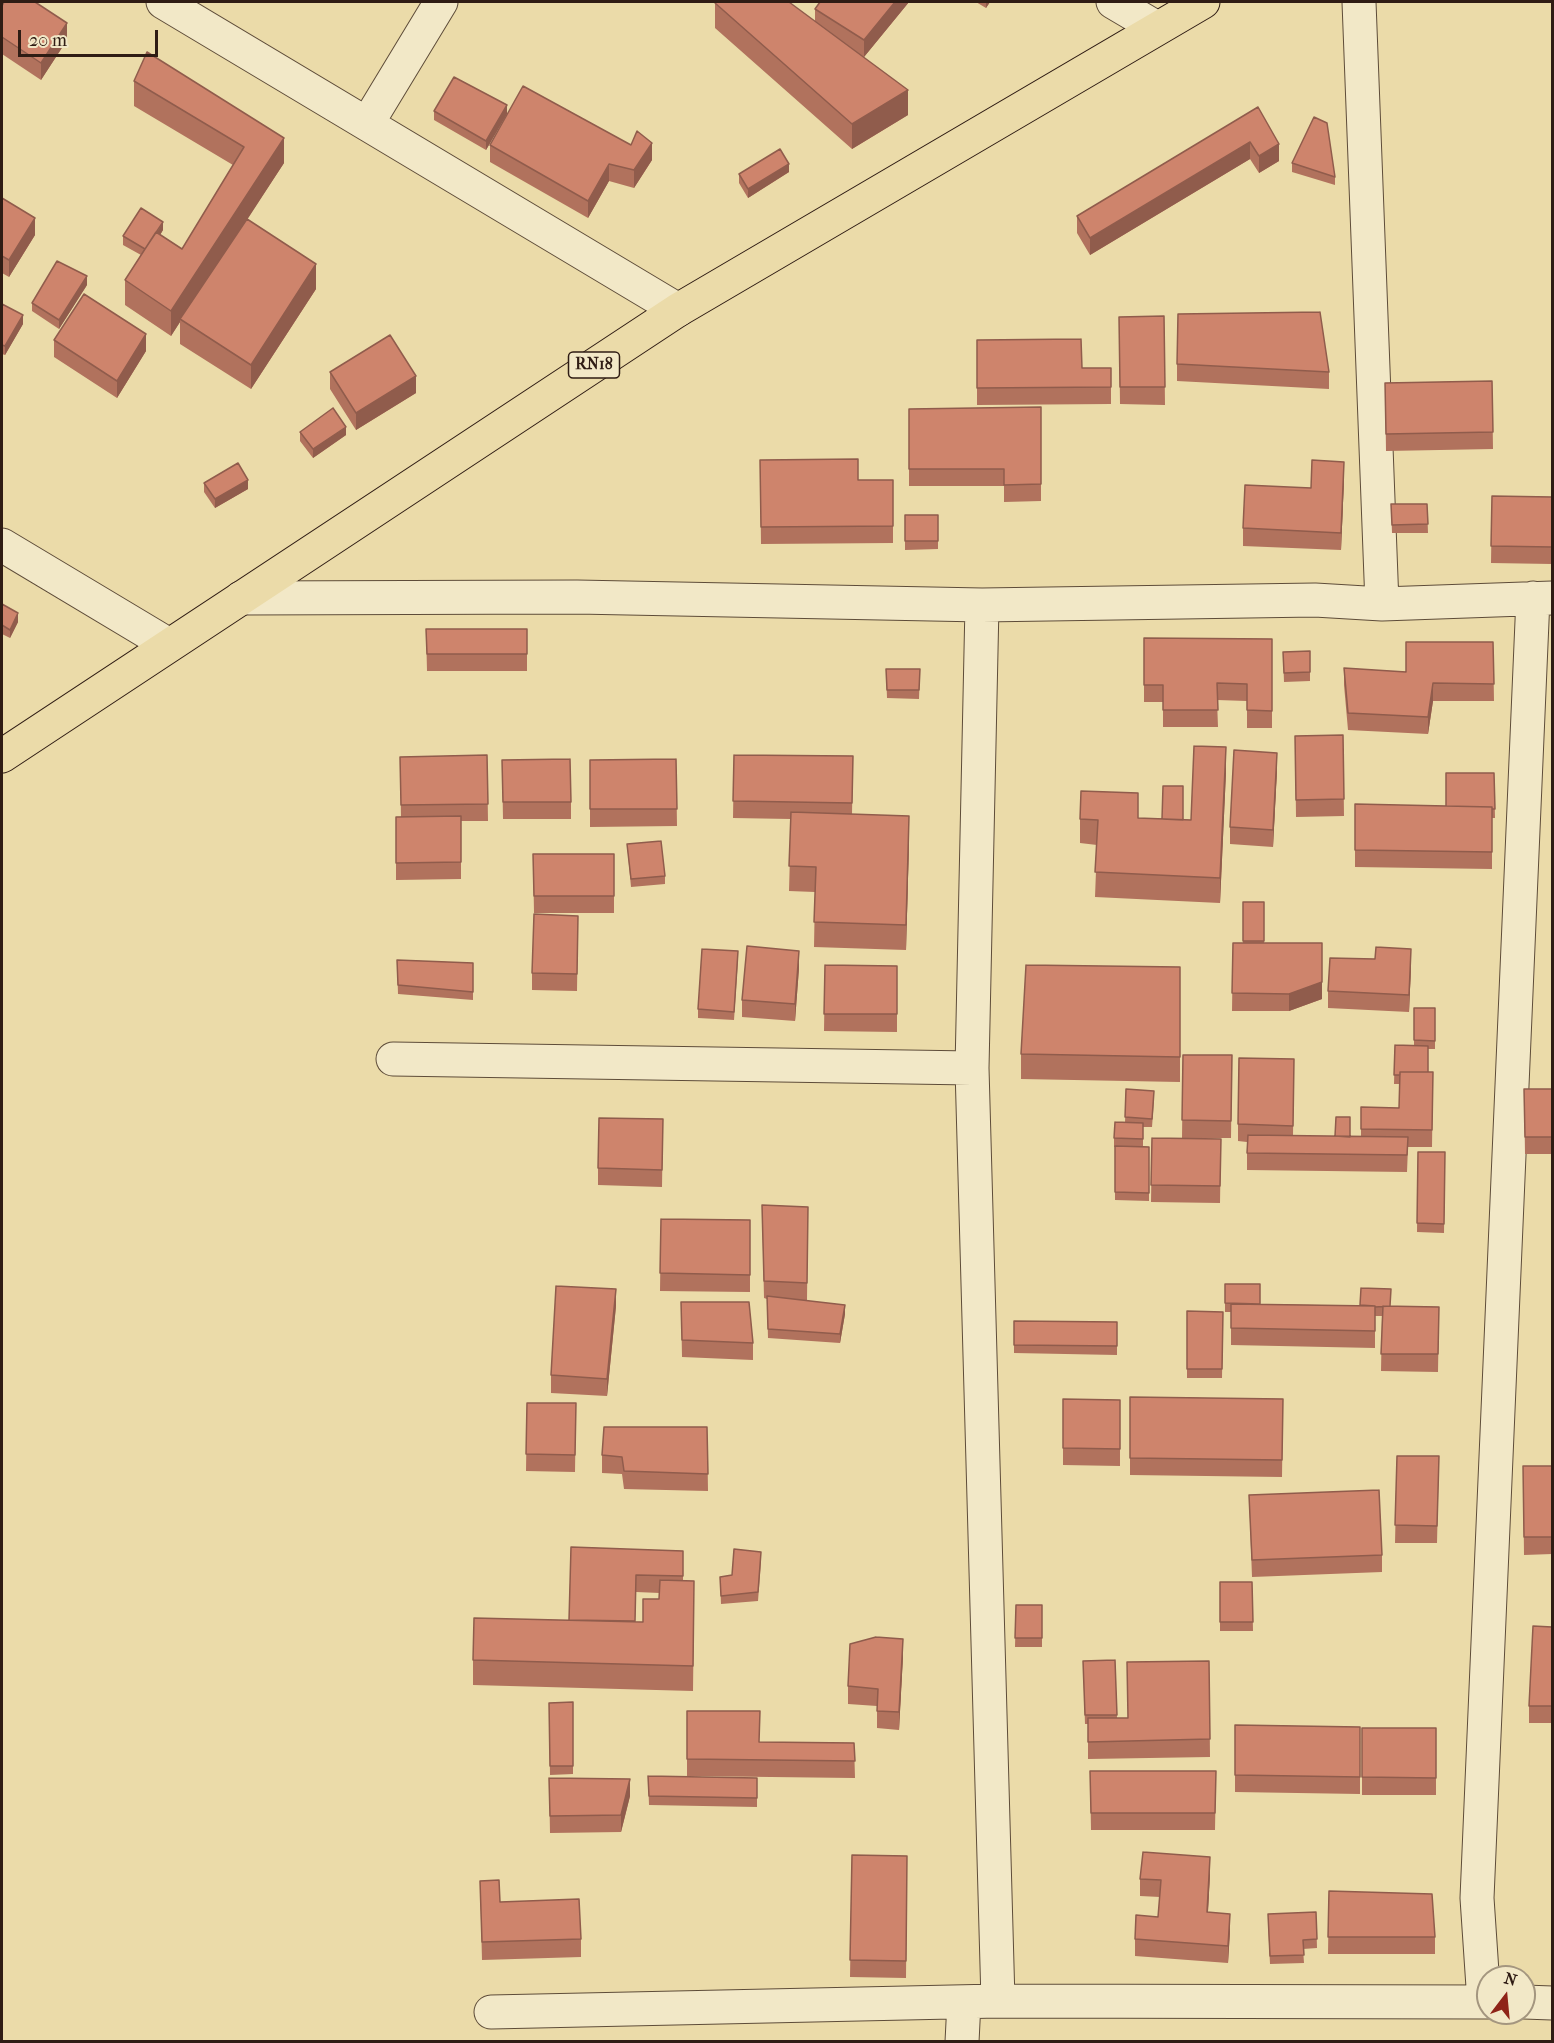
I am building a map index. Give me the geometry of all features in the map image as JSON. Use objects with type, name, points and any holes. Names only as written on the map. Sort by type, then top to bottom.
[{"type":"main road","name":"RN18","points":[[2,756],[678,310],[1203,2]]},
{"type":"street","points":[[163,2],[678,310]]},
{"type":"street","points":[[367,124],[441,2]]},
{"type":"street","points":[[1113,2],[1157,28]]},
{"type":"street","points":[[1359,2],[1382,604]]},
{"type":"street","points":[[2,545],[169,645]]},
{"type":"street","points":[[241,598],[577,597],[982,605],[1315,600],[1382,604],[1543,598],[1478,1898],[1483,1965]]},
{"type":"street","points":[[982,605],[972,1068],[998,2001]]},
{"type":"street","points":[[393,1059],[972,1068]]},
{"type":"street","points":[[491,2012],[998,2001],[1476,2002]]},
{"type":"street","points":[[962,2042],[964,2002]]},
{"type":"street","points":[[1536,2002],[1552,2003]]},
{"type":"building","points":[[4,2],[35,2],[67,23],[41,63],[2,37]]},
{"type":"building","points":[[716,2],[789,2],[908,90],[852,124]]},
{"type":"building","points":[[820,2],[895,2],[864,40],[815,9]]},
{"type":"building","points":[[147,52],[284,138],[171,311],[125,280],[156,232],[182,249],[244,147],[134,81]]},
{"type":"building","points":[[454,77],[507,105],[486,141],[434,111]]},
{"type":"building","points":[[523,86],[631,145],[637,131],[652,143],[634,170],[609,164],[588,201],[490,145]]},
{"type":"building","points":[[1258,107],[1279,144],[1259,156],[1250,142],[1090,238],[1077,216]]},
{"type":"building","points":[[1314,117],[1327,123],[1335,177],[1292,163]]},
{"type":"building","points":[[780,149],[789,164],[748,189],[739,174]]},
{"type":"building","points":[[2,198],[35,218],[9,260],[2,256]]},
{"type":"building","points":[[141,208],[163,222],[145,249],[123,236]]},
{"type":"building","points":[[247,219],[316,264],[251,365],[180,319]]},
{"type":"building","points":[[57,261],[87,276],[59,320],[32,303]]},
{"type":"building","points":[[84,294],[146,334],[117,381],[54,340]]},
{"type":"building","points":[[2,304],[23,315],[5,346],[2,345]]},
{"type":"building","points":[[1320,312],[1329,372],[1177,364],[1178,314]]},
{"type":"building","points":[[1164,316],[1165,387],[1120,387],[1119,317]]},
{"type":"building","points":[[390,335],[416,376],[356,413],[330,372]]},
{"type":"building","points":[[1081,339],[1082,368],[1111,368],[1111,387],[977,388],[977,340]]},
{"type":"building","points":[[1492,381],[1493,432],[1386,434],[1385,383]]},
{"type":"building","points":[[1041,407],[1041,484],[1004,485],[1004,469],[909,469],[909,409]]},
{"type":"building","points":[[333,408],[346,427],[313,449],[300,432]]},
{"type":"building","points":[[858,459],[858,480],[893,480],[893,526],[761,527],[760,460]]},
{"type":"building","points":[[1312,460],[1344,462],[1341,533],[1243,528],[1245,485],[1311,488]]},
{"type":"building","points":[[238,463],[248,480],[215,499],[204,483]]},
{"type":"building","points":[[1492,496],[1552,497],[1552,547],[1491,546]]},
{"type":"building","points":[[1391,504],[1427,504],[1428,524],[1392,525]]},
{"type":"building","points":[[905,515],[938,515],[938,541],[905,541]]},
{"type":"building","points":[[2,604],[18,613],[10,630],[2,625]]},
{"type":"building","points":[[426,629],[527,629],[527,654],[427,654]]},
{"type":"building","points":[[1144,638],[1272,639],[1272,711],[1247,710],[1247,684],[1217,683],[1218,710],[1163,710],[1163,685],[1144,685]]},
{"type":"building","points":[[1406,642],[1493,642],[1494,684],[1433,683],[1428,717],[1348,713],[1344,668],[1406,672]]},
{"type":"building","points":[[1310,651],[1310,672],[1284,673],[1283,652]]},
{"type":"building","points":[[886,669],[920,669],[919,690],[887,690]]},
{"type":"building","points":[[1343,735],[1344,799],[1296,800],[1295,736]]},
{"type":"building","points":[[1194,746],[1226,747],[1220,878],[1095,872],[1098,820],[1080,819],[1081,791],[1138,793],[1138,818],[1191,820]]},
{"type":"building","points":[[1234,750],[1277,753],[1273,830],[1230,827]]},
{"type":"building","points":[[487,755],[488,804],[401,805],[400,757]]},
{"type":"building","points":[[734,755],[853,756],[852,803],[733,801]]},
{"type":"building","points":[[570,759],[571,802],[503,802],[502,760]]},
{"type":"building","points":[[676,759],[677,809],[590,809],[590,760]]},
{"type":"building","points":[[1446,773],[1494,773],[1495,809],[1492,807],[1446,806]]},
{"type":"building","points":[[1163,786],[1183,786],[1183,820],[1162,819]]},
{"type":"building","points":[[1355,804],[1492,807],[1492,852],[1355,850]]},
{"type":"building","points":[[791,812],[909,816],[906,925],[814,922],[816,867],[789,866]]},
{"type":"building","points":[[461,816],[461,862],[396,863],[396,817]]},
{"type":"building","points":[[661,841],[665,876],[631,879],[627,844]]},
{"type":"building","points":[[533,854],[614,854],[614,896],[534,896]]},
{"type":"building","points":[[1243,902],[1264,902],[1264,941],[1243,941]]},
{"type":"building","points":[[534,914],[578,916],[577,974],[532,973]]},
{"type":"building","points":[[1233,943],[1322,943],[1322,982],[1289,994],[1232,993]]},
{"type":"building","points":[[747,946],[799,951],[795,1004],[742,1000]]},
{"type":"building","points":[[1376,947],[1411,949],[1409,995],[1328,991],[1330,958],[1375,959]]},
{"type":"building","points":[[702,949],[738,951],[734,1012],[698,1009]]},
{"type":"building","points":[[397,960],[473,963],[473,992],[398,985]]},
{"type":"building","points":[[825,965],[897,966],[897,1014],[824,1014]]},
{"type":"building","points":[[1026,965],[1180,967],[1180,1057],[1021,1054]]},
{"type":"building","points":[[1414,1008],[1435,1008],[1435,1041],[1414,1040]]},
{"type":"building","points":[[1395,1045],[1428,1046],[1428,1072],[1400,1072],[1400,1075],[1394,1075]]},
{"type":"building","points":[[1183,1055],[1232,1055],[1231,1121],[1182,1120]]},
{"type":"building","points":[[1239,1058],[1294,1059],[1293,1126],[1238,1124]]},
{"type":"building","points":[[1400,1072],[1433,1072],[1432,1130],[1361,1129],[1361,1107],[1399,1108]]},
{"type":"building","points":[[1126,1089],[1154,1091],[1152,1119],[1125,1117]]},
{"type":"building","points":[[1524,1089],[1552,1089],[1552,1137],[1525,1137]]},
{"type":"building","points":[[1336,1117],[1350,1117],[1350,1137],[1335,1136]]},
{"type":"building","points":[[599,1118],[663,1119],[662,1170],[598,1168]]},
{"type":"building","points":[[1115,1122],[1143,1123],[1143,1139],[1114,1138]]},
{"type":"building","points":[[1248,1135],[1408,1137],[1407,1155],[1247,1153]]},
{"type":"building","points":[[1152,1138],[1221,1139],[1220,1186],[1151,1185]]},
{"type":"building","points":[[1115,1146],[1149,1147],[1149,1193],[1115,1192]]},
{"type":"building","points":[[1418,1152],[1445,1152],[1444,1224],[1417,1223]]},
{"type":"building","points":[[762,1205],[808,1207],[807,1283],[764,1281]]},
{"type":"building","points":[[661,1219],[750,1220],[750,1275],[660,1273]]},
{"type":"building","points":[[1225,1284],[1260,1284],[1260,1304],[1225,1303]]},
{"type":"building","points":[[556,1286],[616,1289],[607,1379],[551,1375]]},
{"type":"building","points":[[1361,1288],[1391,1289],[1390,1306],[1360,1305]]},
{"type":"building","points":[[767,1296],[845,1305],[840,1334],[768,1329]]},
{"type":"building","points":[[681,1302],[749,1302],[753,1343],[682,1340]]},
{"type":"building","points":[[1231,1304],[1375,1306],[1375,1331],[1231,1328]]},
{"type":"building","points":[[1383,1306],[1439,1307],[1438,1354],[1381,1354]]},
{"type":"building","points":[[1187,1311],[1223,1312],[1222,1369],[1187,1369]]},
{"type":"building","points":[[1014,1321],[1117,1322],[1117,1346],[1014,1345]]},
{"type":"building","points":[[1130,1397],[1283,1399],[1282,1460],[1130,1458]]},
{"type":"building","points":[[1063,1399],[1120,1400],[1120,1449],[1063,1448]]},
{"type":"building","points":[[527,1403],[576,1403],[575,1455],[526,1454]]},
{"type":"building","points":[[604,1427],[707,1427],[708,1474],[624,1471],[622,1457],[602,1455]]},
{"type":"building","points":[[1397,1456],[1439,1456],[1437,1526],[1395,1525]]},
{"type":"building","points":[[1523,1466],[1552,1466],[1552,1537],[1524,1537]]},
{"type":"building","points":[[1379,1490],[1382,1555],[1252,1560],[1249,1495]]},
{"type":"building","points":[[571,1547],[683,1551],[683,1576],[636,1575],[635,1621],[569,1620]]},
{"type":"building","points":[[734,1549],[761,1552],[758,1592],[721,1596],[720,1577],[732,1575]]},
{"type":"building","points":[[660,1580],[694,1581],[693,1666],[473,1660],[474,1618],[643,1622],[643,1599],[659,1599]]},
{"type":"building","points":[[1220,1582],[1252,1582],[1253,1622],[1220,1622]]},
{"type":"building","points":[[1016,1605],[1042,1605],[1042,1638],[1015,1638]]},
{"type":"building","points":[[1533,1626],[1552,1627],[1552,1706],[1529,1706]]},
{"type":"building","points":[[876,1637],[903,1639],[899,1712],[877,1711],[878,1689],[848,1686],[850,1644]]},
{"type":"building","points":[[1115,1660],[1117,1715],[1085,1715],[1083,1661]]},
{"type":"building","points":[[1209,1661],[1210,1739],[1088,1742],[1088,1718],[1128,1718],[1127,1662]]},
{"type":"building","points":[[573,1702],[573,1766],[550,1766],[549,1703]]},
{"type":"building","points":[[687,1711],[760,1711],[759,1742],[854,1743],[855,1761],[687,1759]]},
{"type":"building","points":[[1235,1725],[1360,1727],[1360,1777],[1235,1775]]},
{"type":"building","points":[[1362,1728],[1436,1728],[1436,1778],[1362,1777]]},
{"type":"building","points":[[1090,1771],[1216,1771],[1215,1813],[1091,1813]]},
{"type":"building","points":[[648,1776],[757,1778],[757,1798],[649,1796]]},
{"type":"building","points":[[549,1778],[630,1779],[621,1815],[550,1816]]},
{"type":"building","points":[[1143,1852],[1210,1857],[1207,1912],[1230,1914],[1228,1946],[1135,1939],[1136,1915],[1158,1917],[1161,1880],[1140,1879]]},
{"type":"building","points":[[852,1855],[907,1856],[906,1961],[850,1960]]},
{"type":"building","points":[[499,1880],[500,1902],[579,1899],[581,1939],[482,1942],[480,1881]]},
{"type":"building","points":[[1329,1891],[1432,1894],[1435,1937],[1328,1937]]},
{"type":"building","points":[[1316,1912],[1317,1939],[1303,1940],[1304,1955],[1270,1956],[1268,1914]]}]
